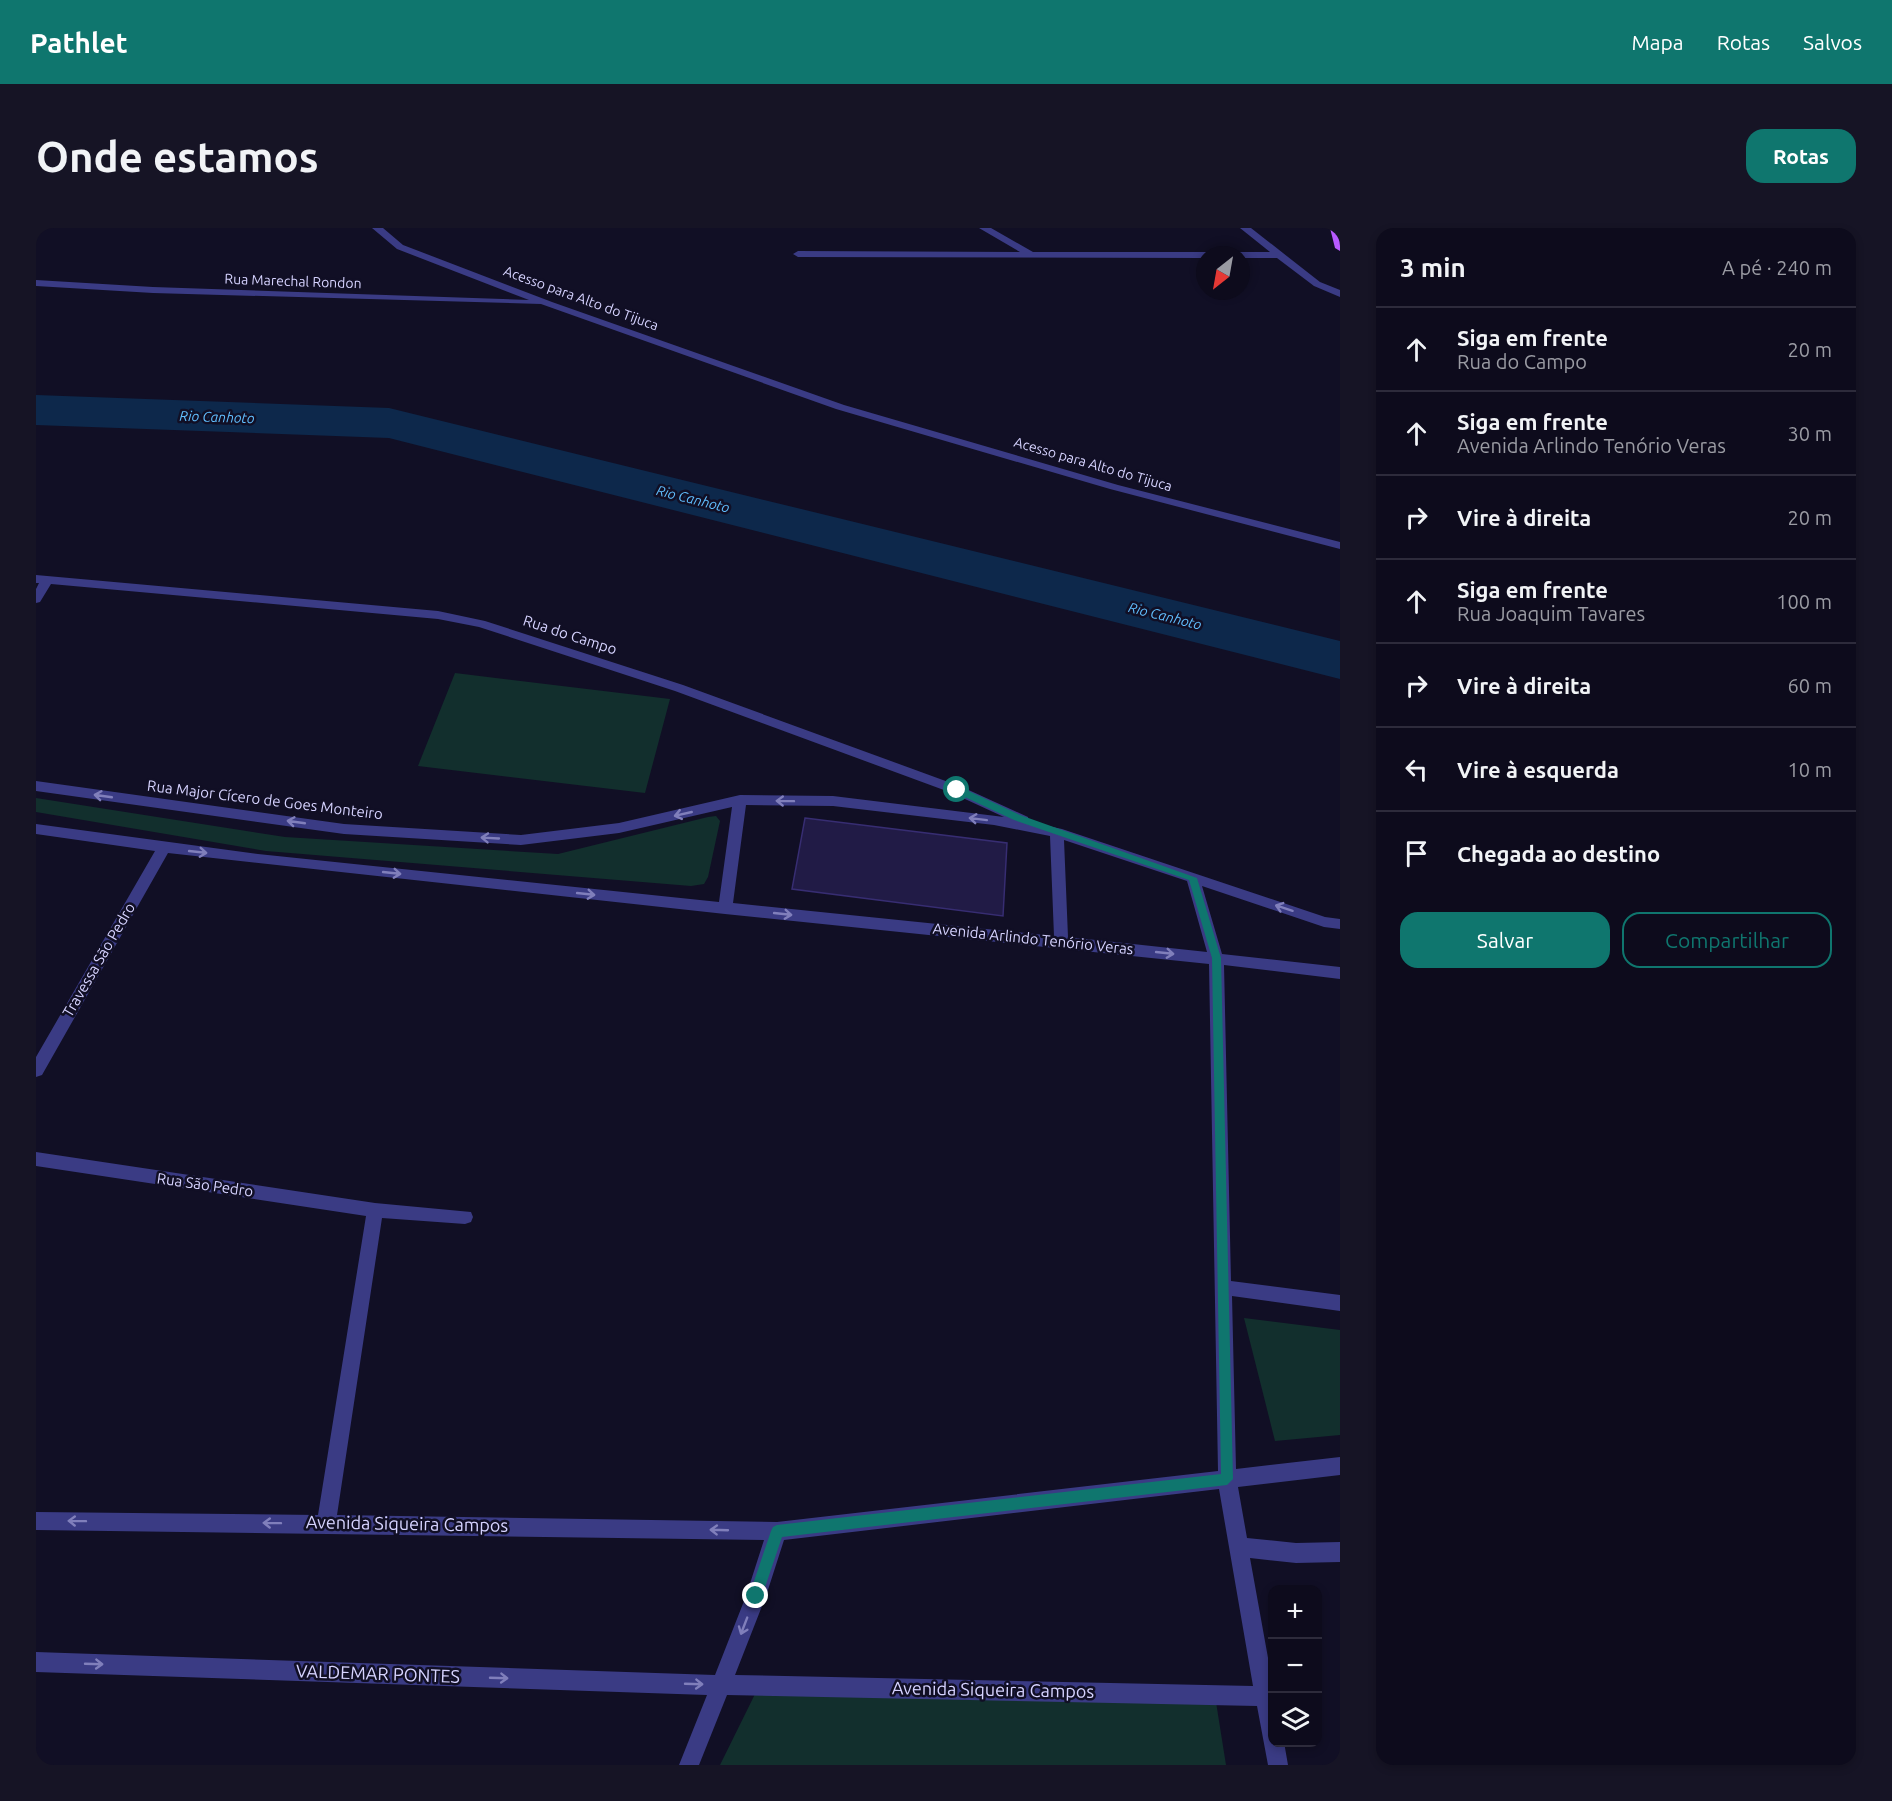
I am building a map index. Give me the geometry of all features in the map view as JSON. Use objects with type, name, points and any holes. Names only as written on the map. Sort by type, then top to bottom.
[{"type":"main road","points":[[1335,228],[1340,248]]},
{"type":"street","name":"Acesso para Alto do Tijuca","points":[[377,228],[400,247],[549,304],[840,407],[1114,487],[1340,546]]},
{"type":"street","points":[[984,228],[1032,254]]},
{"type":"street","points":[[1245,228],[1317,284],[1340,294]]},
{"type":"street","points":[[798,254],[1278,255]]},
{"type":"street","name":"Rua Marechal Rondon","points":[[36,283],[153,290],[549,304]]},
{"type":"street","points":[[36,599],[42,579]]},
{"type":"street","name":"Rua do Campo","points":[[42,579],[438,615],[481,624],[679,688],[957,790],[1017,818],[1057,831]]},
{"type":"street","name":"Rua Major Cícero de Goes Monteiro","points":[[36,786],[344,829],[521,840],[619,828],[740,800]]},
{"type":"street","points":[[36,829],[163,849],[725,909],[740,800],[833,801],[994,820],[1057,831],[1324,922],[1340,924]]},
{"type":"street","points":[[1057,831],[1061,941]]},
{"type":"street","name":"Travessa São Pedro","points":[[36,1071],[163,849]]},
{"type":"street","points":[[1192,878],[1216,958],[1227,1479],[1268,1713]]},
{"type":"street","name":"Avenida Arlindo Tenório Veras","points":[[725,909],[1061,941],[1340,973]]},
{"type":"street","name":"Rua São Pedro","points":[[36,1159],[375,1210],[465,1218]]},
{"type":"street","points":[[326,1523],[375,1210]]},
{"type":"street","points":[[1222,1287],[1340,1303]]},
{"type":"street","name":"Avenida Siqueira Campos","points":[[36,1521],[326,1523],[777,1531],[1340,1466]]},
{"type":"street","points":[[689,1765],[756,1596],[777,1531]]},
{"type":"street","points":[[1239,1547],[1296,1553],[1340,1552]]},
{"type":"street","name":"VALDEMAR PONTES","points":[[36,1662],[721,1685]]},
{"type":"street","name":"Avenida Siqueira Campos","points":[[721,1685],[1265,1696]]},
{"type":"street","points":[[1275,1747],[1278,1765]]},
{"type":"green space","points":[[455,673],[670,699],[645,793],[418,766]]},
{"type":"green space","points":[[36,798],[285,837],[558,854],[708,817],[716,816],[720,821],[708,877],[704,884],[691,886],[266,851],[36,812]]},
{"type":"green space","points":[[1244,1318],[1340,1330],[1340,1435],[1275,1441]]},
{"type":"green space","points":[[757,1690],[1216,1702],[1226,1765],[720,1765]]},
{"type":"building","points":[[805,818],[1007,843],[1003,916],[792,889]]},
{"type":"waterway","name":"Rio Canhoto","points":[[36,410],[389,423],[1340,660]]},
{"type":"route","points":[[756,1596],[777,1531],[1227,1479],[1216,958],[1192,878],[1017,818],[957,790]]}]
